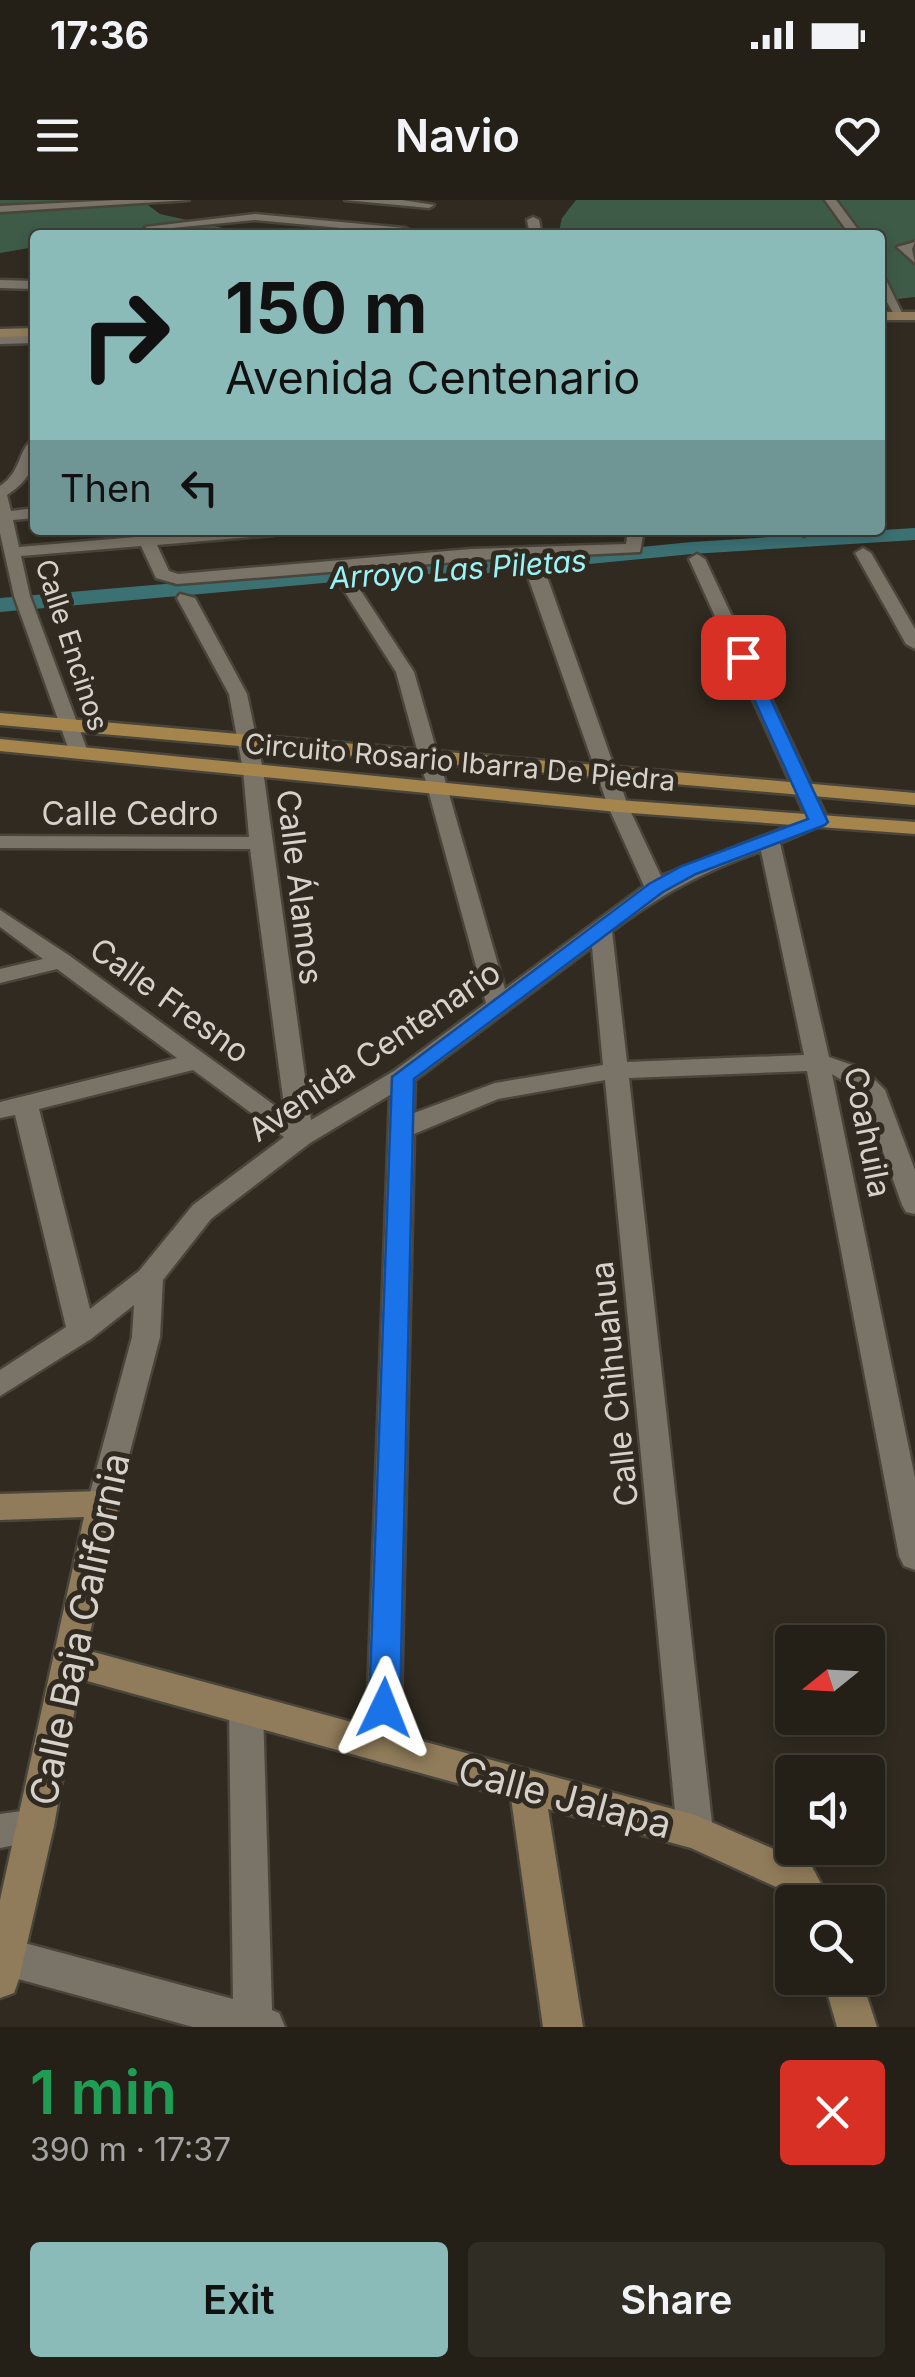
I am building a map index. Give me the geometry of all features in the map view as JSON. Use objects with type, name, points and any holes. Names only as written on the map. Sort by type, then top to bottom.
[{"type":"main road","points":[[0,719],[915,800]]},
{"type":"main road","name":"Circuito Rosario Ibarra De Piedra","points":[[0,745],[618,806],[915,828]]},
{"type":"street","points":[[0,209],[184,200]]},
{"type":"street","points":[[350,200],[435,203]]},
{"type":"street","points":[[830,200],[852,230]]},
{"type":"street","points":[[404,230],[435,203]]},
{"type":"street","points":[[152,228],[255,217],[374,230]]},
{"type":"street","points":[[533,220],[535,230]]},
{"type":"street","points":[[915,245],[903,247],[915,260]]},
{"type":"street","points":[[0,284],[30,284]]},
{"type":"street","points":[[885,286],[908,316]]},
{"type":"street","points":[[4,335],[30,336]]},
{"type":"street","points":[[0,495],[21,479],[30,455]]},
{"type":"street","name":"Calle Encinos","points":[[0,495],[25,602],[78,752]]},
{"type":"street","points":[[4,516],[30,513]]},
{"type":"street","points":[[12,552],[216,535]]},
{"type":"street","points":[[470,554],[476,535]]},
{"type":"street","points":[[146,541],[162,574],[168,578],[470,554],[532,561],[634,549],[635,535]]},
{"type":"street","points":[[863,553],[915,644]]},
{"type":"street","points":[[697,558],[819,822]]},
{"type":"street","points":[[532,561],[618,806],[656,888]]},
{"type":"street","points":[[348,586],[405,672],[498,1008]]},
{"type":"street","name":"Calle Álamos","points":[[186,598],[238,694],[253,770],[302,1137]]},
{"type":"street","name":"Avenida Centenario","points":[[0,1385],[81,1331],[150,1278],[202,1212],[302,1137],[403,1077],[656,888],[689,870],[819,822]]},
{"type":"street","name":"Coahuila","points":[[770,840],[915,1556]]},
{"type":"street","name":"Calle Cedro","points":[[0,842],[260,843]]},
{"type":"street","name":"Calle Fresno","points":[[0,917],[302,1137]]},
{"type":"street","name":"Calle Chihuahua","points":[[602,928],[696,1832]]},
{"type":"street","points":[[0,976],[62,961]]},
{"type":"street","points":[[81,1331],[12,1107],[198,1060]]},
{"type":"street","points":[[402,1128],[490,1092],[617,1070],[818,1063],[842,1067],[861,1076],[873,1090],[915,1205]]},
{"type":"street","points":[[384,1746],[403,1077]]},
{"type":"street","name":"Calle Baja California","points":[[3,1968],[36,1826],[67,1660],[146,1337],[150,1278]]},
{"type":"street","points":[[0,1507],[103,1504]]},
{"type":"street","name":"Calle Jalapa","points":[[67,1660],[696,1832],[798,1878],[802,1885]]},
{"type":"street","points":[[3,1968],[259,2025],[246,1709]]},
{"type":"street","points":[[527,1786],[563,2027]]},
{"type":"street","points":[[0,1832],[36,1826]]},
{"type":"street","points":[[847,1995],[857,2027]]},
{"type":"green space","points":[[0,200],[150,200],[148,205],[160,214],[232,230],[30,230],[30,248],[0,253]]},
{"type":"green space","points":[[576,200],[915,200],[915,297],[885,300],[885,230],[559,230],[562,218]]},
{"type":"waterway","name":"Arroyo Las Piletas","points":[[0,605],[423,568],[497,567],[692,548],[915,534]]},
{"type":"route","points":[[384,1708],[403,1077],[656,888],[723,856],[819,822],[743,657]]}]
